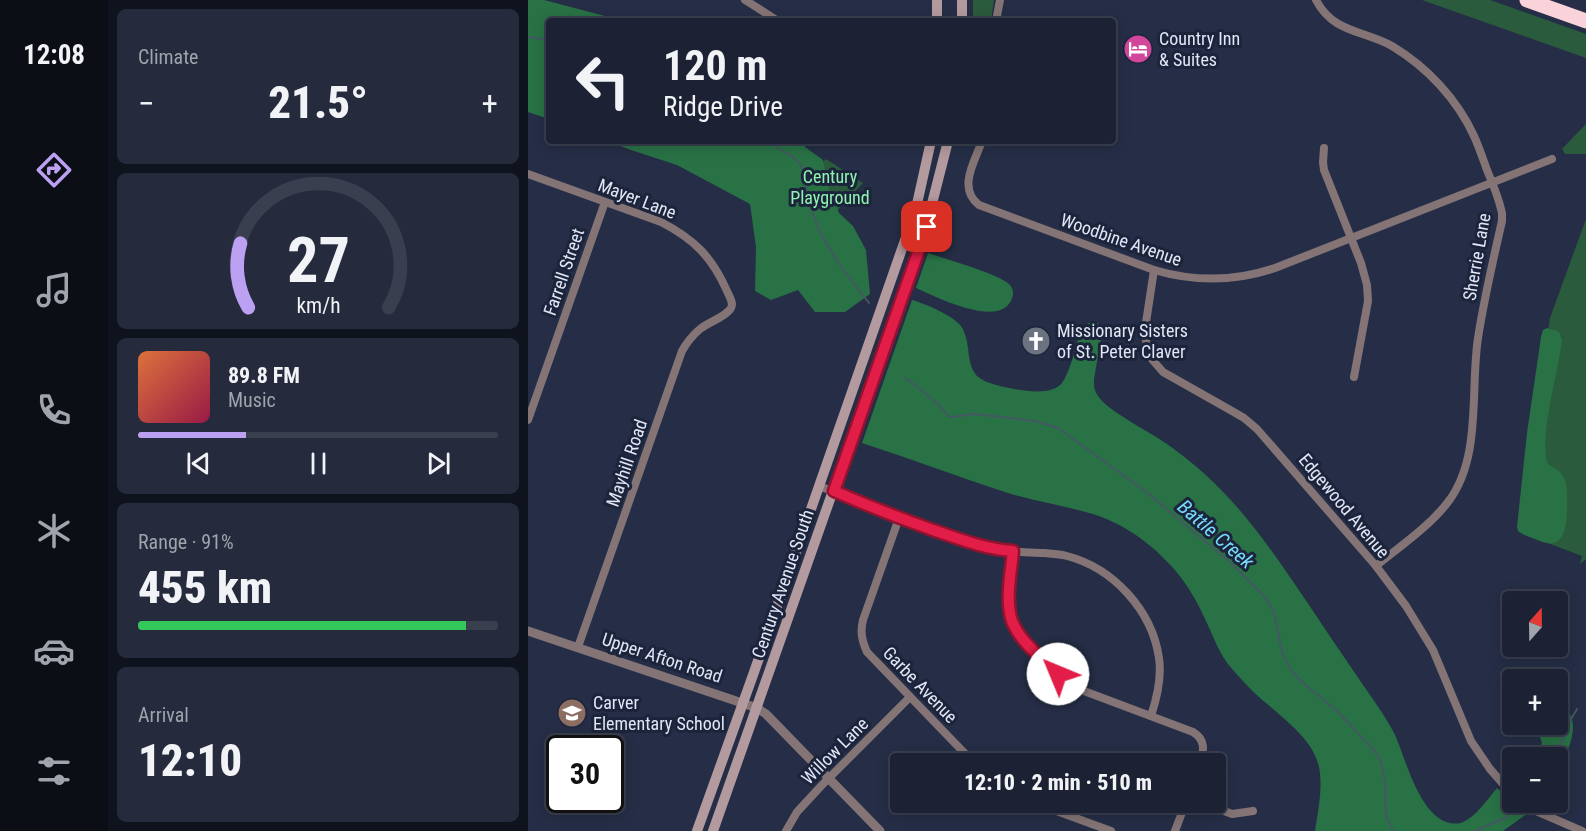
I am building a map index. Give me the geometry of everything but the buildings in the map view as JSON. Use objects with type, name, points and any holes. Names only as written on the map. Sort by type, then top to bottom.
[{"type":"highway","points":[[1527,0],[1586,21]]},
{"type":"main road","points":[[937,0],[938,18]]},
{"type":"main road","points":[[962,0],[962,18]]},
{"type":"main road","name":"Century Avenue South","points":[[697,831],[911,223],[930,144]]},
{"type":"main road","name":"Century Avenue South","points":[[713,831],[927,227],[947,144]]},
{"type":"street","points":[[746,0],[773,18]]},
{"type":"street","points":[[997,18],[1000,0]]},
{"type":"street","name":"Sherrie Lane","points":[[1316,0],[1332,21],[1392,46],[1433,77],[1454,102],[1474,136],[1501,207],[1502,221],[1475,359],[1471,442],[1467,460],[1449,501],[1432,519],[1376,566]]},
{"type":"street","name":"Woodbine Avenue","points":[[981,144],[968,183],[970,195],[977,204],[1154,270],[1197,279],[1242,277],[1275,268],[1552,159]]},
{"type":"street","points":[[1324,148],[1324,170],[1365,274],[1367,285],[1368,301],[1354,377]]},
{"type":"street","name":"Mayer Lane","points":[[528,174],[661,222],[675,230],[709,258],[732,303],[731,309]]},
{"type":"street","name":"Farrell Street","points":[[528,420],[605,202]]},
{"type":"street","name":"Edgewood Avenue","points":[[1154,270],[1145,340],[1147,350],[1156,365],[1163,372],[1245,418],[1376,566],[1407,606],[1433,650],[1464,726],[1479,756],[1502,784]]},
{"type":"street","name":"Mayhill Road","points":[[578,647],[682,351],[698,330],[731,309]]},
{"type":"street","points":[[819,486],[898,518],[984,547],[1064,555],[1103,571],[1114,579],[1144,614],[1155,639],[1160,658],[1159,687],[1151,716]]},
{"type":"street","name":"Garbe Avenue","points":[[898,518],[863,620],[862,642],[867,652],[964,753]]},
{"type":"street","points":[[1013,551],[1010,610],[1019,633],[1027,643],[1058,674],[1076,688],[1198,735],[1204,746],[1203,753]]},
{"type":"street","name":"Upper Afton Road","points":[[528,631],[757,708],[766,714],[880,831]]},
{"type":"street","name":"Willow Lane","points":[[786,831],[796,812],[910,697]]},
{"type":"street","points":[[1226,812],[1232,814],[1253,811]]},
{"type":"street","points":[[1062,813],[1111,831]]},
{"type":"street","points":[[1175,831],[1182,813]]},
{"type":"street","points":[[1541,813],[1582,831]]},
{"type":"green space","points":[[528,0],[544,0],[613,18],[546,18],[546,118],[528,112]]},
{"type":"green space","points":[[973,0],[994,0],[991,18],[973,18]]},
{"type":"green space","points":[[1422,0],[1490,0],[1586,34],[1586,58]]},
{"type":"green space","points":[[1586,124],[1586,154],[1565,154],[1562,149]]},
{"type":"green space","points":[[615,144],[805,144],[805,147],[823,160],[827,183],[839,213],[853,226],[866,250],[870,294],[845,312],[815,312],[798,290],[771,300],[755,291],[756,247],[750,204],[677,165]]},
{"type":"green space","name":"Century Playground","points":[[826,159],[863,183],[819,230],[806,178]]},
{"type":"green space","points":[[1586,219],[1586,559],[1580,564],[1582,556],[1519,532],[1550,318]]},
{"type":"green space","points":[[928,253],[1004,281],[1012,288],[1012,298],[1006,307],[996,311],[983,311],[953,304],[916,288]]},
{"type":"green space","points":[[910,297],[858,442],[856,442],[906,298]]},
{"type":"green space","points":[[912,300],[945,314],[961,326],[973,371],[981,379],[1004,387],[1026,391],[1050,390],[1062,383],[1082,330],[1091,322],[1099,324],[1102,333],[1094,379],[1097,394],[1103,402],[1127,420],[1161,440],[1205,475],[1225,493],[1259,534],[1385,717],[1395,735],[1410,775],[1426,805],[1436,816],[1447,822],[1461,823],[1476,812],[1497,788],[1502,793],[1502,813],[1528,813],[1503,831],[1315,831],[1320,797],[1320,771],[1315,755],[1299,733],[1252,690],[1228,664],[1191,593],[1174,569],[1157,552],[1128,530],[1107,519],[1008,493],[862,443]]},
{"type":"green space","points":[[1547,328],[1559,332],[1562,340],[1547,422],[1546,453],[1548,464],[1563,476],[1567,493],[1564,532],[1562,537],[1554,543],[1524,535],[1518,531],[1517,527],[1527,433],[1541,337],[1543,330]]},
{"type":"green space","points":[[1568,712],[1573,724],[1568,749],[1568,747],[1541,747],[1539,735],[1568,735]]},
{"type":"waterway","name":"Battle Creek","points":[[528,37],[546,40]]},
{"type":"waterway","name":"Battle Creek","points":[[771,144],[792,156],[801,165],[806,178],[809,203],[819,230],[839,264],[869,303]]},
{"type":"waterway","name":"Battle Creek","points":[[906,378],[938,404],[948,416],[984,415],[1035,421],[1058,428],[1145,491],[1231,563],[1265,597],[1274,613],[1282,652],[1290,669],[1337,711],[1374,750],[1381,762],[1385,781],[1386,817],[1393,831]]},
{"type":"waterway","name":"Battle Creek","points":[[1559,747],[1577,709]]},
{"type":"waterway","name":"Battle Creek","points":[[1475,831],[1505,818],[1510,813]]},
{"type":"place","name":"Country Inn & Suites","points":[[1138,49]]},
{"type":"place","name":"Missionary Sisters of St. Peter Claver","points":[[1036,341]]},
{"type":"place","name":"Carver Elementary School","points":[[572,713]]},
{"type":"route","points":[[927,227],[834,491],[898,518],[977,545],[1013,551],[1009,597],[1013,621],[1027,643],[1058,674]]}]
